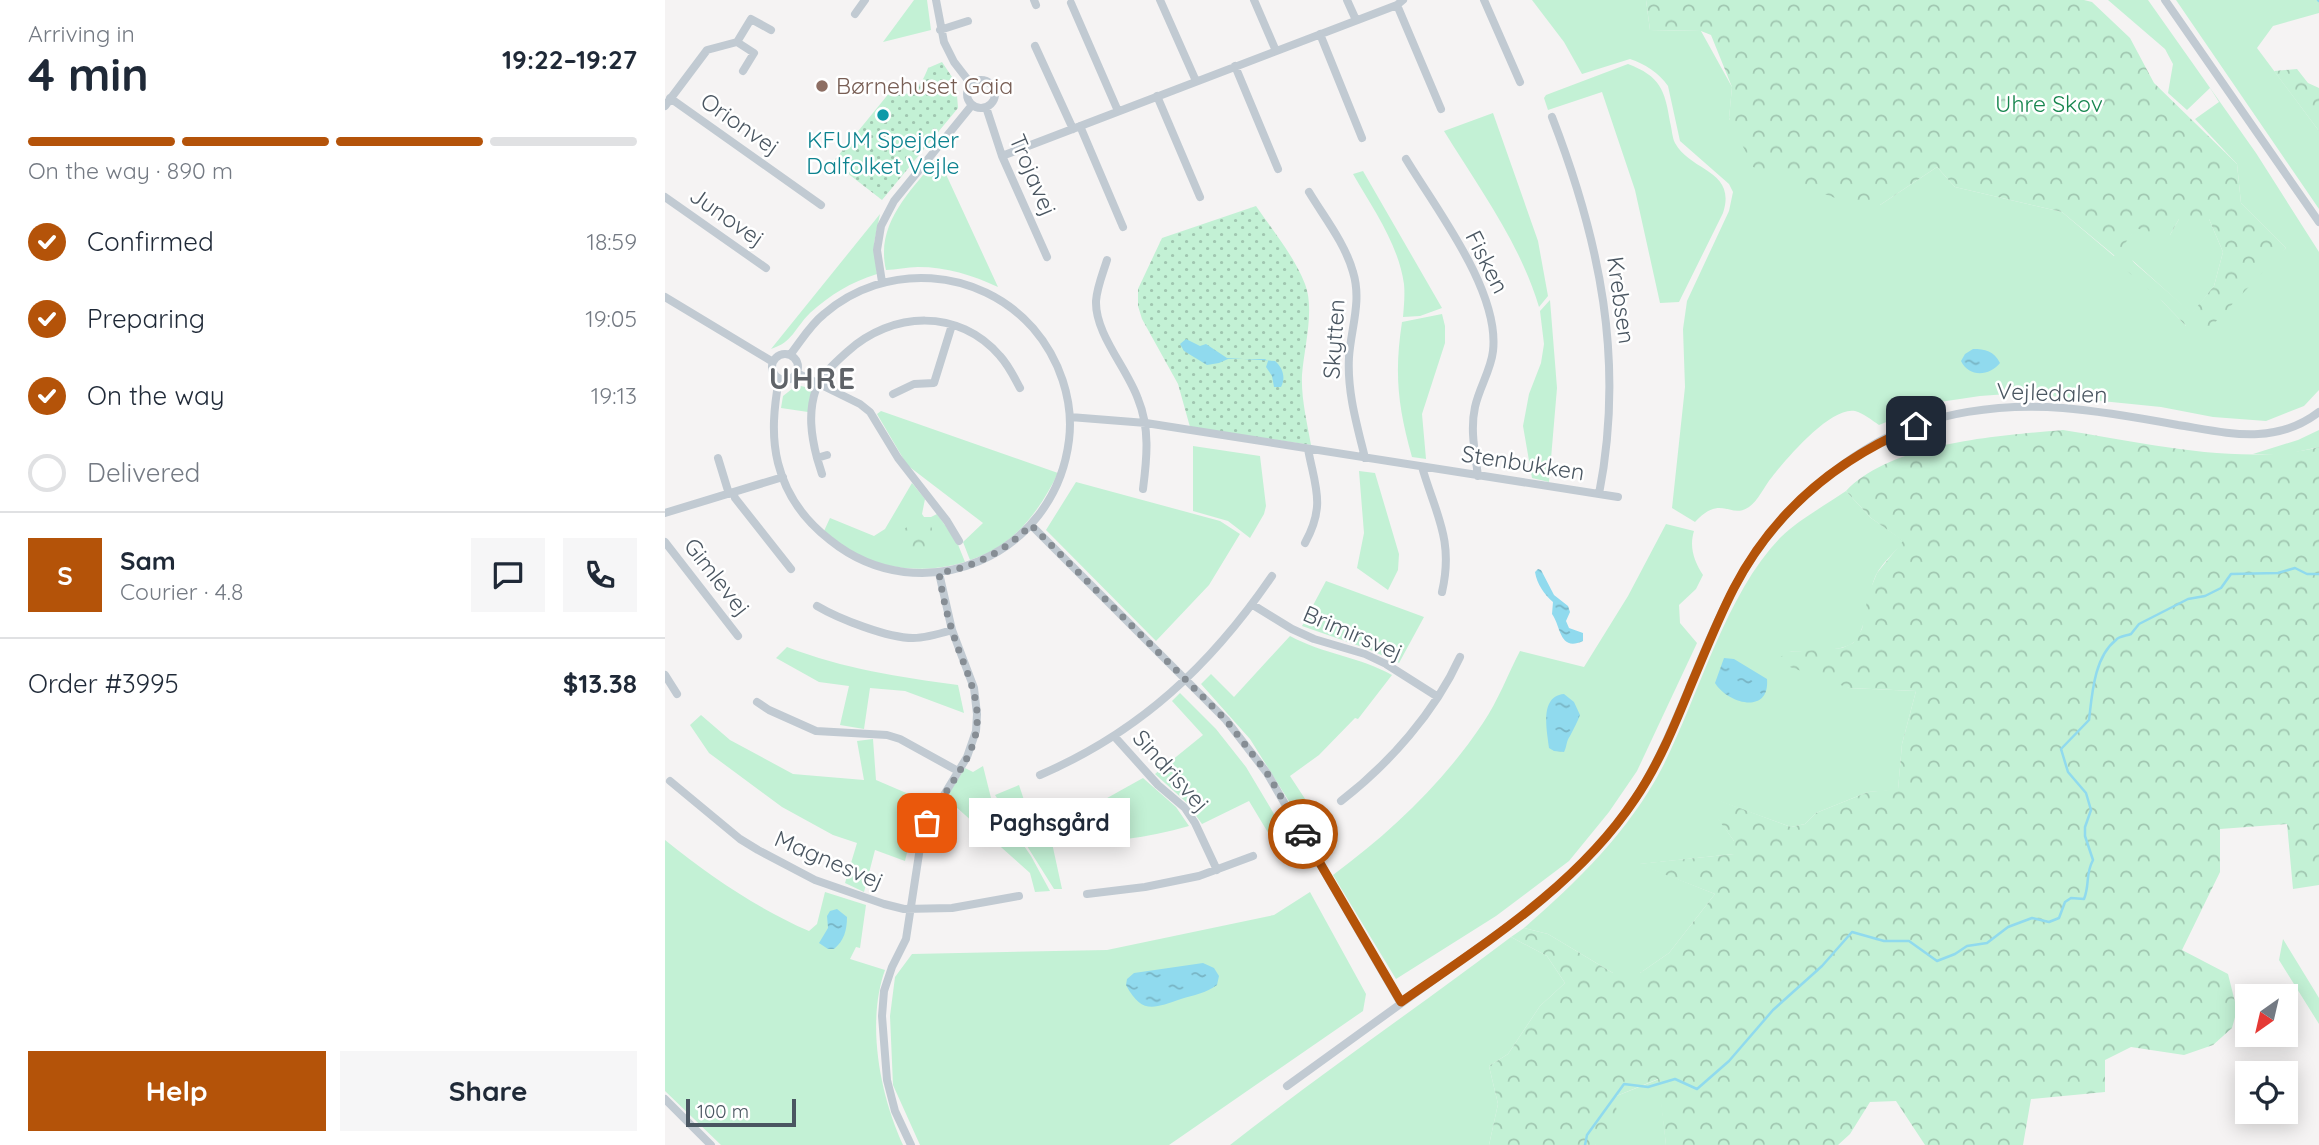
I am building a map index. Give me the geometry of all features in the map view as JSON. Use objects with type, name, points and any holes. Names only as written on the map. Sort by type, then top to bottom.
[{"type":"street","points":[[855,14],[865,0]]},
{"type":"street","points":[[936,0],[940,30],[954,62],[971,84]]},
{"type":"street","points":[[1160,0],[1196,82]]},
{"type":"street","points":[[1254,0],[1276,51]]},
{"type":"street","points":[[1347,0],[1356,20]]},
{"type":"street","points":[[1484,0],[1520,82]]},
{"type":"street","points":[[2165,0],[2319,222]]},
{"type":"street","points":[[1002,156],[1400,2],[1441,109]]},
{"type":"street","points":[[1071,3],[1118,111]]},
{"type":"street","points":[[668,102],[707,50],[737,42],[751,19],[771,30]]},
{"type":"street","points":[[940,30],[968,21]]},
{"type":"street","points":[[1320,34],[1362,138]]},
{"type":"street","points":[[737,42],[754,53],[743,71]]},
{"type":"street","points":[[1035,46],[1077,127],[1123,228]]},
{"type":"street","points":[[1235,66],[1278,169]]},
{"type":"street","points":[[983,80],[993,86],[994,99],[986,107],[972,105],[967,97],[971,84],[983,80]]},
{"type":"street","points":[[1157,96],[1200,197]]},
{"type":"street","name":"Orionvej","points":[[668,102],[821,205]]},
{"type":"street","points":[[882,282],[877,250],[881,226],[894,201],[972,105]]},
{"type":"street","name":"Trojavej","points":[[986,107],[1002,156],[1047,257]]},
{"type":"street","name":"Krebsen","points":[[1552,117],[1588,220],[1603,287],[1610,370],[1608,422],[1599,494]]},
{"type":"street","name":"Fisken","points":[[1406,159],[1475,271],[1491,315],[1493,353],[1475,405],[1472,424],[1478,475]]},
{"type":"street","name":"Skytten","points":[[1309,192],[1346,253],[1357,290],[1349,357],[1349,383],[1365,458]]},
{"type":"street","name":"Junovej","points":[[665,197],[766,268]]},
{"type":"street","points":[[1107,260],[1098,290],[1097,316],[1101,329],[1128,375],[1146,423],[1147,456],[1143,489]]},
{"type":"street","points":[[779,379],[774,418],[778,460],[793,499],[807,520],[835,545],[853,557],[894,571],[939,573],[970,565],[992,555],[1013,542],[1031,525],[1047,505],[1063,471],[1070,417],[1064,384],[1052,354],[1039,335],[1012,307],[989,293],[948,279],[915,277],[882,282],[851,295],[823,314],[807,330],[790,355]]},
{"type":"street","points":[[665,297],[773,362]]},
{"type":"street","points":[[822,474],[811,434],[811,411],[818,384],[841,357],[870,333],[905,321],[926,320],[952,325],[985,341],[1009,366],[1020,388]]},
{"type":"street","points":[[893,394],[914,384],[934,383],[952,325]]},
{"type":"street","points":[[781,354],[790,355],[797,361],[797,373],[789,380],[779,379],[773,372],[773,362],[781,354]]},
{"type":"street","points":[[797,373],[860,404],[870,412],[898,458],[947,521],[959,541]]},
{"type":"street","name":"Vejledalen","points":[[1287,1086],[1529,911],[1560,885],[1613,830],[1658,760],[1720,617],[1750,561],[1789,509],[1851,459],[1881,441],[1916,426],[1980,410],[2028,406],[2063,408],[2246,436],[2281,432],[2298,426],[2319,412]]},
{"type":"street","name":"Stenbukken","points":[[1070,417],[1146,423],[1618,497]]},
{"type":"street","points":[[1305,543],[1314,524],[1318,489],[1308,449]]},
{"type":"street","points":[[817,458],[827,455]]},
{"type":"street","points":[[718,458],[731,493],[790,569]]},
{"type":"street","points":[[1422,467],[1448,554],[1442,593]]},
{"type":"street","name":"Gimlevej","points":[[665,513],[783,477]]},
{"type":"street","points":[[1031,525],[1226,720],[1267,773],[1401,1002]]},
{"type":"street","name":"Gimlevej","points":[[665,542],[739,636]]},
{"type":"street","name":"Magnesvej","points":[[911,1145],[895,1111],[887,1080],[882,1016],[884,991],[906,939],[921,841],[927,823],[973,743],[977,714],[974,688],[951,630],[939,573]]},
{"type":"street","points":[[1186,680],[1233,630],[1272,576]]},
{"type":"street","name":"Brimirsvej","points":[[1253,605],[1314,639],[1365,654],[1386,664],[1438,697]]},
{"type":"street","points":[[817,606],[856,623],[909,638],[921,638],[951,630]]},
{"type":"street","points":[[1341,801],[1396,750],[1438,697],[1460,657]]},
{"type":"street","points":[[665,675],[677,694]]},
{"type":"street","name":"Sindrisvej","points":[[1040,775],[1080,757],[1114,736],[1147,713],[1186,680]]},
{"type":"street","points":[[757,702],[816,731],[887,735],[900,739],[958,771]]},
{"type":"street","name":"Sindrisvej","points":[[1114,736],[1158,785],[1185,808],[1217,870]]},
{"type":"street","name":"Magnesvej","points":[[670,781],[740,839],[758,850],[815,880],[884,904],[912,908],[952,908],[1019,896]]},
{"type":"street","points":[[1087,894],[1145,887],[1217,870],[1253,856]]},
{"type":"street","points":[[665,1099],[711,1145]]},
{"type":"green space","points":[[914,0],[927,0],[931,30],[883,42]]},
{"type":"green space","points":[[1532,0],[1646,0],[1650,30],[1701,31],[1732,87],[1729,119],[1880,205],[1937,167],[1955,187],[2062,212],[2114,256],[2137,227],[2170,235],[2179,219],[2209,219],[2223,252],[2214,286],[2192,314],[2132,260],[2162,301],[2186,326],[2286,248],[2241,203],[2237,164],[2195,119],[2219,102],[2210,88],[2187,110],[2168,93],[2173,64],[2165,49],[2108,0],[2148,0],[2256,153],[2319,252],[2319,390],[2304,406],[2266,421],[2021,393],[1933,403],[1879,425],[1858,412],[1845,412],[1810,435],[1769,480],[1749,507],[1736,511],[1712,509],[1695,522],[1672,508],[1685,387],[1683,329],[1687,301],[1729,211],[1733,192],[1729,184],[1680,141],[1668,86],[1660,77],[1646,66],[1630,59],[1582,74],[1564,42]]},
{"type":"green space","name":"Uhre Skov","points":[[1646,0],[2092,2],[2130,38],[2154,83],[2237,164],[2241,203],[2286,248],[2202,336],[2186,326],[2126,270],[2131,260],[2192,313],[2214,286],[2223,252],[2209,219],[2179,219],[2170,235],[2159,238],[2137,228],[2115,256],[2062,212],[1955,187],[1937,167],[1880,205],[1867,210],[1753,167],[1729,118],[1732,87],[1711,35],[1701,31],[1650,30]]},
{"type":"green space","points":[[2176,0],[2319,0],[2319,13],[2273,26],[2257,48],[2319,131],[2319,209]]},
{"type":"green space","points":[[942,62],[956,83],[958,108],[882,200],[833,162],[890,92],[910,93],[919,86],[928,68]]},
{"type":"green space","points":[[1628,64],[1647,74],[1659,86],[1666,101],[1675,143],[1682,153],[1710,173],[1724,188],[1726,199],[1723,213],[1679,302],[1660,303],[1635,190],[1602,92],[1548,110],[1544,98]]},
{"type":"green space","points":[[2297,69],[2308,83],[2319,88],[2319,131],[2274,71]]},
{"type":"green space","points":[[1493,113],[1538,241],[1548,296],[1539,307],[1510,238],[1444,131]]},
{"type":"green space","points":[[938,157],[998,287],[969,275],[939,268],[886,270],[884,253],[891,223],[907,195]]},
{"type":"green space","points":[[1363,171],[1442,308],[1420,316],[1403,317],[1404,288],[1401,269],[1384,227],[1353,174]]},
{"type":"green space","points":[[1256,206],[1295,264],[1308,294],[1309,317],[1302,384],[1311,445],[1190,427],[1178,384],[1142,319],[1138,306],[1138,289],[1162,238]]},
{"type":"green space","points":[[880,214],[874,243],[877,274],[833,295],[810,313],[789,339],[771,349]]},
{"type":"green space","points":[[1550,300],[1557,388],[1549,482],[1532,478],[1523,426],[1529,394],[1541,363],[1544,344],[1540,311]]},
{"type":"green space","points":[[1442,314],[1445,343],[1422,414],[1426,459],[1412,457],[1403,422],[1399,390],[1398,358],[1402,322]]},
{"type":"green space","points":[[797,385],[813,389],[808,412],[781,408],[783,396]]},
{"type":"green space","points":[[881,411],[1058,473],[1033,514],[1012,537],[970,560],[963,542],[983,523],[907,465],[877,414]]},
{"type":"green space","points":[[2063,430],[2225,454],[2290,453],[2319,447],[2319,885],[2293,889],[2287,824],[2220,829],[2220,872],[2182,950],[2228,974],[2235,1002],[2232,1028],[2213,1045],[2184,1055],[2131,1047],[2105,1060],[2105,1092],[2031,1099],[2023,1145],[1925,1145],[1896,1101],[1870,1102],[1850,1134],[1838,1145],[1666,1145],[1658,1079],[1614,1097],[1620,1126],[1595,1145],[1489,1145],[1498,1104],[1489,1066],[1508,1054],[1540,1006],[1565,983],[1547,956],[1511,937],[1524,928],[1548,934],[1613,973],[1640,973],[1669,953],[1715,894],[1638,864],[1734,854],[1734,841],[1718,819],[1718,800],[1791,827],[1805,824],[1816,813],[1868,792],[1898,789],[1902,744],[1916,691],[1849,688],[1773,661],[1789,652],[1842,648],[1853,643],[1862,629],[1868,595],[1877,573],[1903,541],[1871,518],[1846,491],[1866,475],[1919,452],[1948,444]]},
{"type":"green space","points":[[2319,430],[2319,447],[2283,455],[2253,454],[2298,440]]},
{"type":"green space","points":[[1193,446],[1260,456],[1266,506],[1250,538],[1228,521],[1193,511]]},
{"type":"green space","points":[[1359,471],[1375,473],[1399,554],[1398,570],[1388,590],[1357,568],[1364,533]]},
{"type":"green space","points":[[1076,482],[1220,521],[1240,534],[1209,585],[1156,641],[1046,530]]},
{"type":"green space","points":[[912,483],[925,499],[922,514],[924,517],[937,514],[957,542],[965,562],[938,568],[896,567],[852,552],[824,531],[830,518],[874,536],[885,529]]},
{"type":"green space","points":[[1846,491],[1871,518],[1904,541],[1876,575],[1862,629],[1854,642],[1842,648],[1789,652],[1849,688],[1916,691],[1902,744],[1898,790],[1868,792],[1816,813],[1805,824],[1791,827],[1719,801],[1718,818],[1734,841],[1734,854],[1640,864],[1715,894],[1669,953],[1640,973],[1613,973],[1548,934],[1524,928],[1601,854],[1649,791],[1675,740],[1728,616],[1761,560],[1788,531]]},
{"type":"green space","points":[[916,521],[928,522],[933,534],[931,541],[921,550],[909,548],[902,541],[904,529]]},
{"type":"green space","points":[[1666,524],[1694,531],[1693,554],[1703,575],[1696,589],[1679,605],[1680,623],[1697,643],[1637,771],[1609,812],[1569,861],[1496,916],[1396,979],[1333,875],[1395,824],[1451,766],[1488,715],[1520,651],[1584,667],[1628,596]]},
{"type":"green space","points":[[1326,581],[1424,617],[1399,663],[1302,626]]},
{"type":"green space","points":[[1290,636],[1392,675],[1358,719],[1355,718],[1319,755],[1290,776],[1315,814],[1302,822],[1250,739],[1201,684],[1211,674],[1234,697]]},
{"type":"green space","points":[[787,647],[851,667],[958,685],[964,713],[905,691],[870,688],[864,729],[840,725],[849,686],[819,682],[776,658]]},
{"type":"green space","points":[[1180,693],[1216,729],[1246,767],[1286,834],[1273,841],[1249,801],[1202,824],[1186,802],[1155,774],[1203,735],[1172,701]]},
{"type":"green space","points":[[701,715],[730,740],[793,774],[864,780],[857,741],[873,739],[876,780],[925,801],[912,832],[905,861],[875,850],[864,892],[845,883],[857,843],[833,835],[782,807],[709,753],[690,725]]},
{"type":"green space","points":[[983,766],[991,798],[1031,856],[1050,891],[1035,892],[1030,873],[946,798],[965,768],[973,772]]},
{"type":"green space","points":[[1143,778],[1176,807],[1189,826],[1121,840],[1052,843],[1062,889],[1054,889],[995,795],[1019,785],[1034,830],[1091,807]]},
{"type":"green space","points":[[665,840],[734,890],[809,931],[817,924],[825,892],[866,905],[860,948],[856,947],[850,959],[885,970],[877,1013],[878,1059],[888,1104],[903,1145],[721,1145],[665,1091]]},
{"type":"green space","points":[[1310,892],[1366,994],[1363,1011],[1169,1145],[920,1145],[893,1085],[890,1016],[895,977],[912,954],[1107,950],[1274,915]]},
{"type":"green space","points":[[1511,937],[1547,956],[1565,983],[1540,1006],[1508,1054],[1489,1066],[1498,1104],[1489,1145],[1230,1145],[1300,1092]]},
{"type":"green space","points":[[2283,939],[2319,998],[2319,1024],[2298,990],[2298,984],[2294,984],[2279,960]]},
{"type":"green space","points":[[1659,1079],[1666,1145],[1595,1145],[1614,1097]]},
{"type":"water","points":[[1186,339],[1200,346],[1206,344],[1227,358],[1243,359],[1228,359],[1207,365],[1184,351],[1180,344]]},
{"type":"water","points":[[1973,349],[1989,352],[2000,363],[1991,371],[1974,373],[1961,361],[1965,354]]},
{"type":"water","points":[[1268,361],[1278,364],[1283,377],[1281,387],[1274,387],[1272,376],[1266,367]]},
{"type":"water","points":[[1538,569],[1554,595],[1568,606],[1570,612],[1566,621],[1569,628],[1583,633],[1583,641],[1569,643],[1562,636],[1552,614],[1553,602],[1537,581],[1535,572]]},
{"type":"water","points":[[1724,658],[1734,659],[1767,679],[1762,698],[1747,702],[1721,690],[1715,683]]},
{"type":"water","points":[[1564,694],[1574,702],[1580,715],[1564,752],[1549,748],[1546,715],[1551,701]]},
{"type":"water","points":[[837,909],[847,917],[846,931],[834,949],[828,949],[819,943],[828,928],[827,916],[830,911]]},
{"type":"water","points":[[1203,963],[1214,968],[1219,976],[1217,985],[1163,1005],[1143,1005],[1126,985],[1127,979],[1134,973]]},
{"type":"waterway","points":[[1585,1145],[1587,1135],[1624,1084],[1648,1087],[1675,1079],[1697,1089],[1729,1061],[1773,1010],[1822,966],[1852,932],[1884,941],[1909,941],[1937,961],[1967,946],[1987,943],[2008,927],[2032,918],[2049,922],[2059,918],[2065,902],[2071,898],[2084,899],[2093,860],[2085,836],[2091,810],[2086,793],[2068,772],[2061,749],[2089,720],[2095,677],[2109,647],[2119,638],[2131,634],[2139,624],[2188,599],[2205,596],[2221,588],[2231,574],[2278,573],[2295,568],[2307,574],[2319,574]]},
{"type":"way so far","points":[[927,823],[967,757],[976,731],[977,714],[974,688],[951,630],[939,573],[959,569],[992,555],[1013,542],[1031,525],[1226,720],[1267,773],[1303,834]]},
{"type":"place","name":"Børnehuset Gaia","points":[[822,86]]},
{"type":"place","name":"KFUM Spejder Dalfolket Vejle","points":[[883,115]]},
{"type":"place","name":"Paghsgård","points":[[927,823]]},
{"type":"district","name":"UHRE","points":[[813,379]]},
{"type":"route","points":[[1303,834],[1401,1002],[1529,911],[1560,885],[1613,830],[1658,760],[1734,587],[1768,535],[1789,509],[1831,472],[1881,441],[1916,426]]}]
